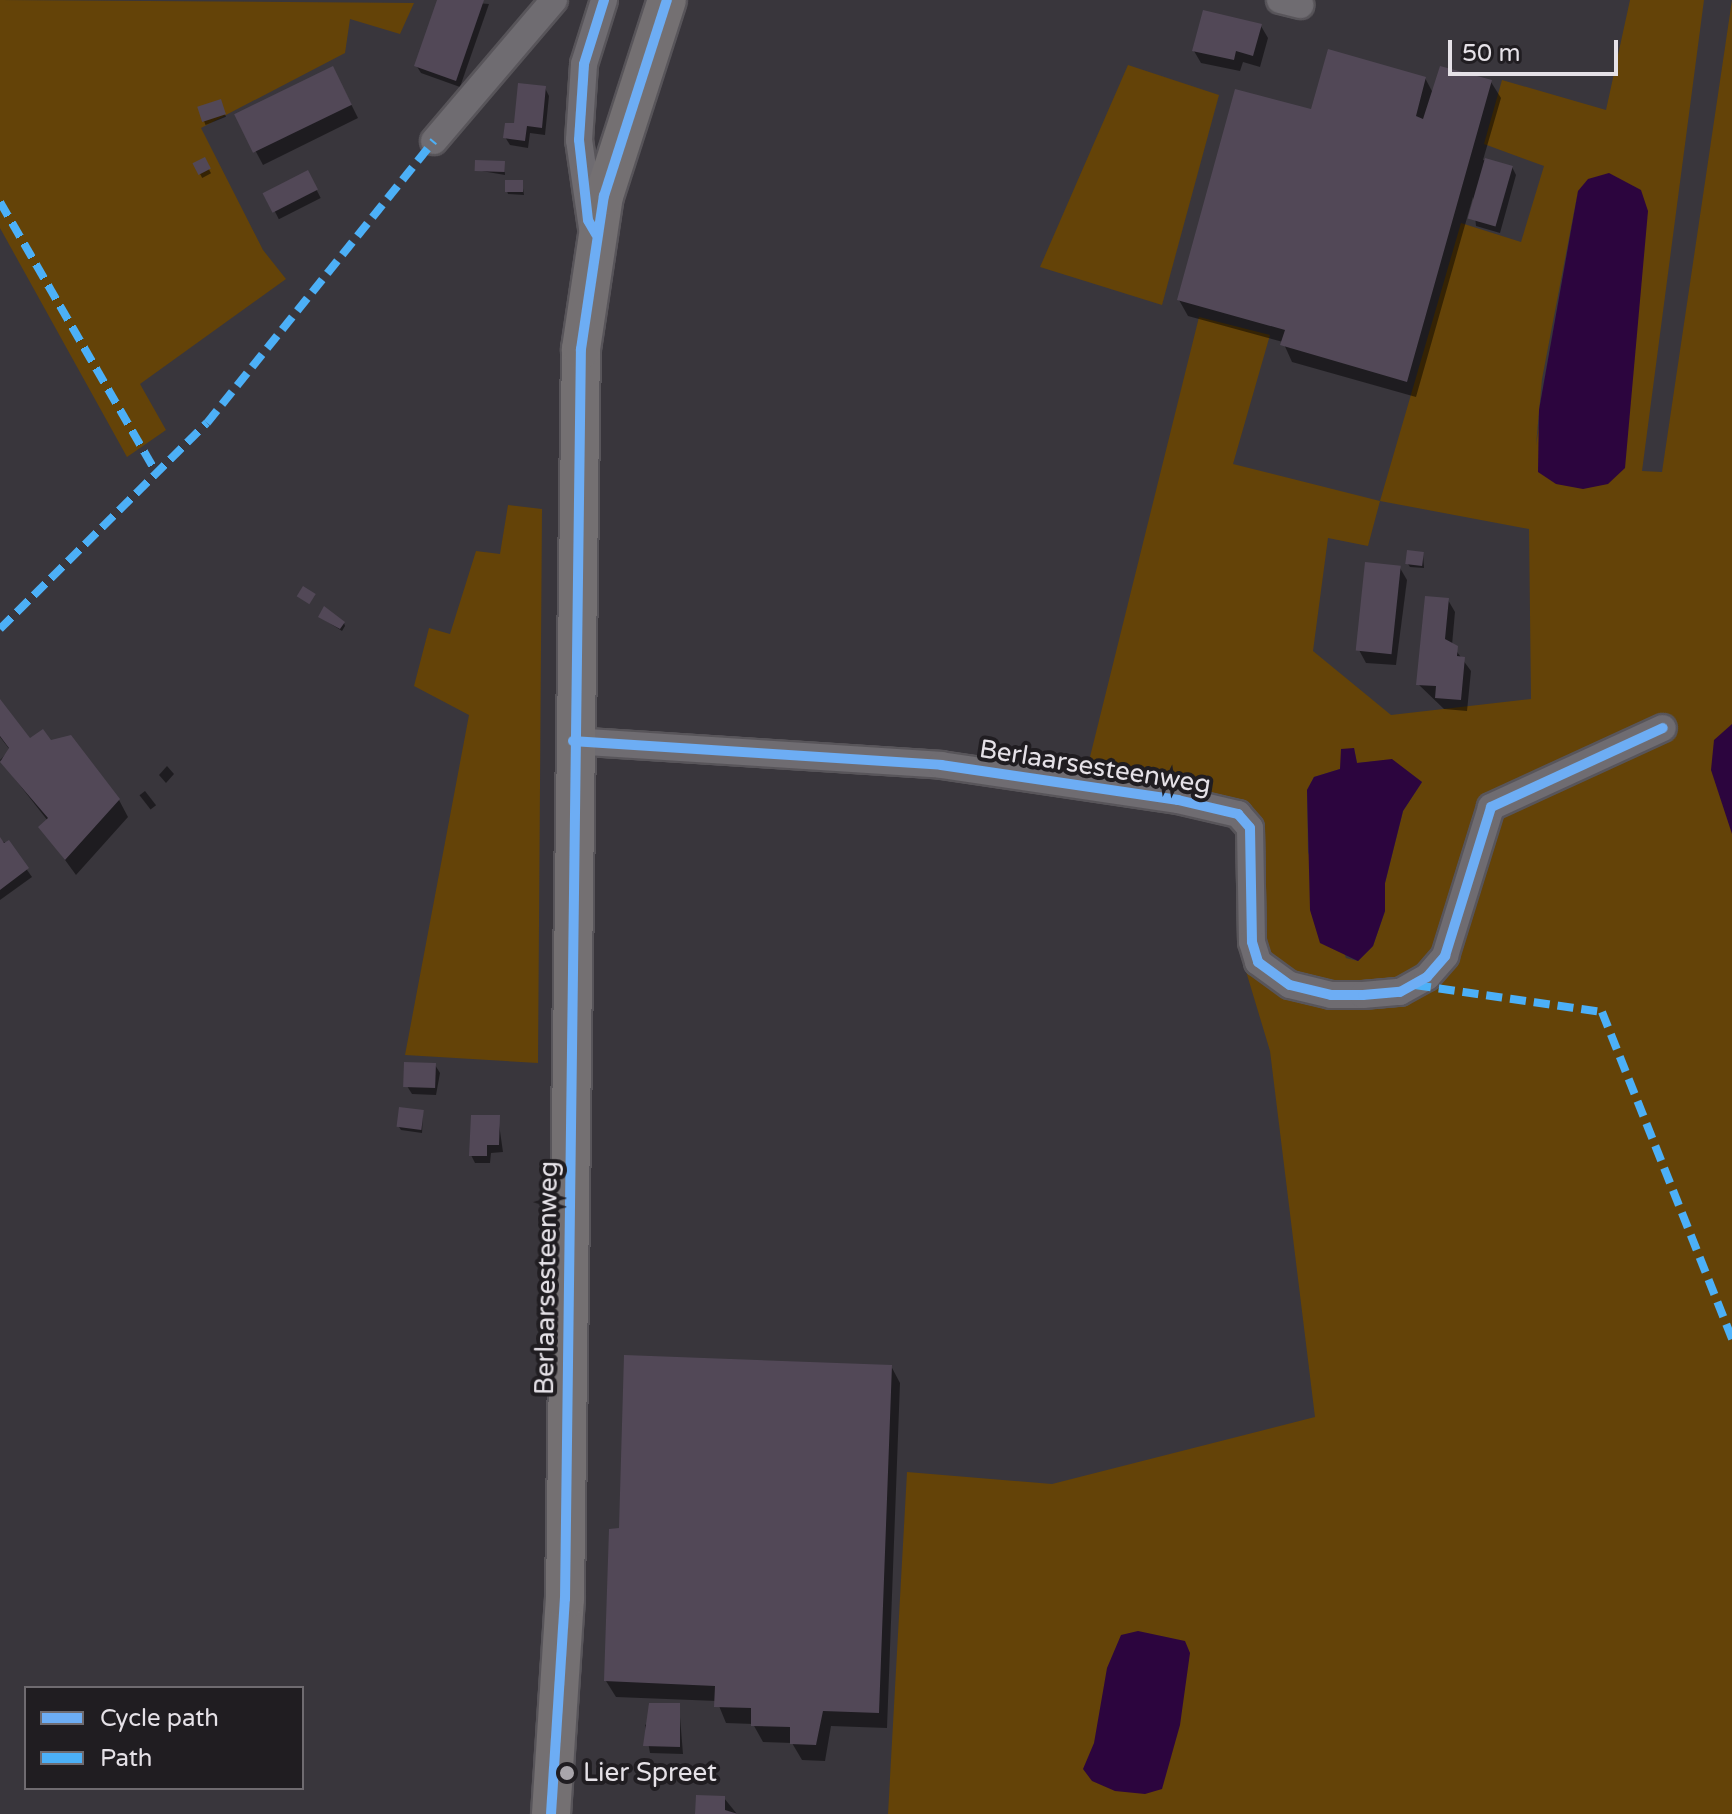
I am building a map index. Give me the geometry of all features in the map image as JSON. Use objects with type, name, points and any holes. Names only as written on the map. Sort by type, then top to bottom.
[{"type":"street","points":[[434,141],[554,0]]},
{"type":"street","name":"Berlaarsesteenweg","points":[[597,236],[588,220],[579,140],[584,64],[604,0]]},
{"type":"street","name":"Berlaarsesteenweg","points":[[551,1814],[565,1599],[578,410],[597,236],[619,139],[667,0]]},
{"type":"street","name":"Berlaarsesteenweg","points":[[573,741],[941,765],[1178,800],[1238,814],[1250,828],[1252,942],[1258,962],[1290,985],[1331,995],[1363,995],[1400,992],[1427,977],[1445,956],[1491,807],[1663,728]]},
{"type":"shaded area","points":[[0,0],[414,3],[400,34],[350,19],[345,53],[201,128],[263,250],[286,279],[140,384],[166,430],[127,457],[0,228]]},
{"type":"shaded area","points":[[1630,0],[1704,0],[1642,471],[1662,472],[1732,0],[1732,1814],[888,1814],[907,1472],[1052,1484],[1315,1417],[1270,1051],[1245,968],[1245,835],[1235,820],[1086,773],[1199,317],[1270,335],[1233,464],[1380,501],[1461,223],[1521,242],[1544,166],[1484,144],[1502,80],[1606,110]],"holes":[[[1578,191],[1536,445],[1542,379]],[[1380,501],[1529,529],[1531,699],[1391,715],[1313,651],[1328,538],[1368,546]],[[1354,748],[1357,763],[1392,760],[1422,782],[1403,811],[1385,883],[1385,911],[1373,946],[1358,961],[1346,958],[1308,852],[1307,790],[1314,777],[1340,769]]]},
{"type":"shaded area","points":[[1128,65],[1219,95],[1162,305],[1040,267]]},
{"type":"shaded area","points":[[1609,173],[1641,190],[1648,211],[1625,468],[1608,484],[1583,489],[1556,484],[1538,472],[1539,410],[1578,191],[1588,179]]},
{"type":"shaded area","points":[[508,505],[542,509],[538,1063],[405,1055],[469,715],[414,686],[429,628],[450,634],[476,551],[500,554]]},
{"type":"shaded area","points":[[1732,724],[1732,834],[1711,770],[1714,740]]},
{"type":"shaded area","points":[[1354,748],[1357,763],[1392,759],[1422,782],[1403,811],[1385,883],[1385,911],[1373,946],[1358,961],[1320,943],[1310,910],[1307,790],[1314,777],[1340,769],[1341,749]]},
{"type":"shaded area","points":[[1138,1631],[1185,1641],[1190,1653],[1180,1725],[1162,1789],[1145,1794],[1115,1791],[1092,1781],[1083,1769],[1094,1743],[1107,1668],[1121,1635]]},
{"type":"building","points":[[437,0],[484,0],[456,81],[414,66]]},
{"type":"building","points":[[1203,10],[1262,24],[1253,56],[1236,51],[1234,60],[1192,51]]},
{"type":"building","points":[[1328,49],[1426,77],[1416,116],[1423,119],[1440,66],[1492,80],[1407,382],[1280,345],[1285,330],[1177,300],[1235,89],[1311,109]]},
{"type":"building","points":[[333,66],[352,105],[253,153],[234,114]]},
{"type":"building","points":[[518,83],[546,86],[542,128],[527,126],[525,141],[503,138],[505,123],[514,123]]},
{"type":"building","points":[[221,99],[226,114],[202,122],[197,107]]},
{"type":"building","points":[[205,157],[211,169],[198,175],[193,163]]},
{"type":"building","points":[[1485,158],[1513,166],[1496,227],[1468,219]]},
{"type":"building","points":[[475,160],[505,161],[505,172],[475,171]]},
{"type":"building","points":[[308,170],[318,190],[273,213],[263,193]]},
{"type":"building","points":[[505,180],[523,180],[523,192],[505,192]]},
{"type":"building","points":[[1407,550],[1424,552],[1422,566],[1405,564]]},
{"type":"building","points":[[1365,562],[1401,566],[1391,654],[1356,651]]},
{"type":"building","points":[[303,586],[316,594],[309,604],[297,596]]},
{"type":"building","points":[[1425,596],[1449,598],[1445,639],[1458,646],[1457,656],[1465,657],[1461,700],[1435,698],[1436,686],[1416,685]]},
{"type":"building","points":[[324,606],[345,622],[340,629],[318,617]]},
{"type":"building","points":[[0,699],[30,738],[43,729],[51,740],[71,735],[120,799],[65,860],[38,827],[48,818],[0,762],[9,748],[0,736]]},
{"type":"building","points":[[0,837],[4,843],[9,840],[29,868],[0,890]]},
{"type":"building","points":[[404,1062],[436,1063],[435,1088],[403,1087]]},
{"type":"building","points":[[399,1107],[424,1110],[421,1130],[397,1127]]},
{"type":"building","points":[[471,1115],[500,1115],[499,1145],[487,1145],[487,1156],[469,1156]]},
{"type":"building","points":[[624,1355],[892,1365],[879,1713],[823,1711],[816,1745],[790,1744],[790,1727],[751,1726],[751,1708],[714,1707],[715,1686],[604,1681],[609,1529],[619,1528]]},
{"type":"building","points":[[649,1703],[680,1703],[680,1747],[643,1746]]},
{"type":"building","points":[[696,1795],[725,1796],[725,1810],[738,1814],[695,1814]]},
{"type":"marked path","points":[[0,629],[207,423],[434,141]]},
{"type":"marked path","points":[[0,202],[156,472]]},
{"type":"marked path","points":[[1415,985],[1602,1012],[1732,1339]]},
{"type":"cycle path","points":[[596,234],[588,220],[579,140],[584,64],[604,0]]},
{"type":"cycle path","points":[[551,1814],[565,1599],[581,349],[604,196],[667,0]]},
{"type":"cycle path","points":[[573,741],[941,765],[1178,800],[1238,814],[1250,828],[1252,942],[1258,962],[1290,985],[1331,995],[1363,995],[1400,992],[1427,977],[1445,956],[1491,807],[1663,728]]},
{"type":"place","name":"Lier Spreet","points":[[567,1773]]}]
